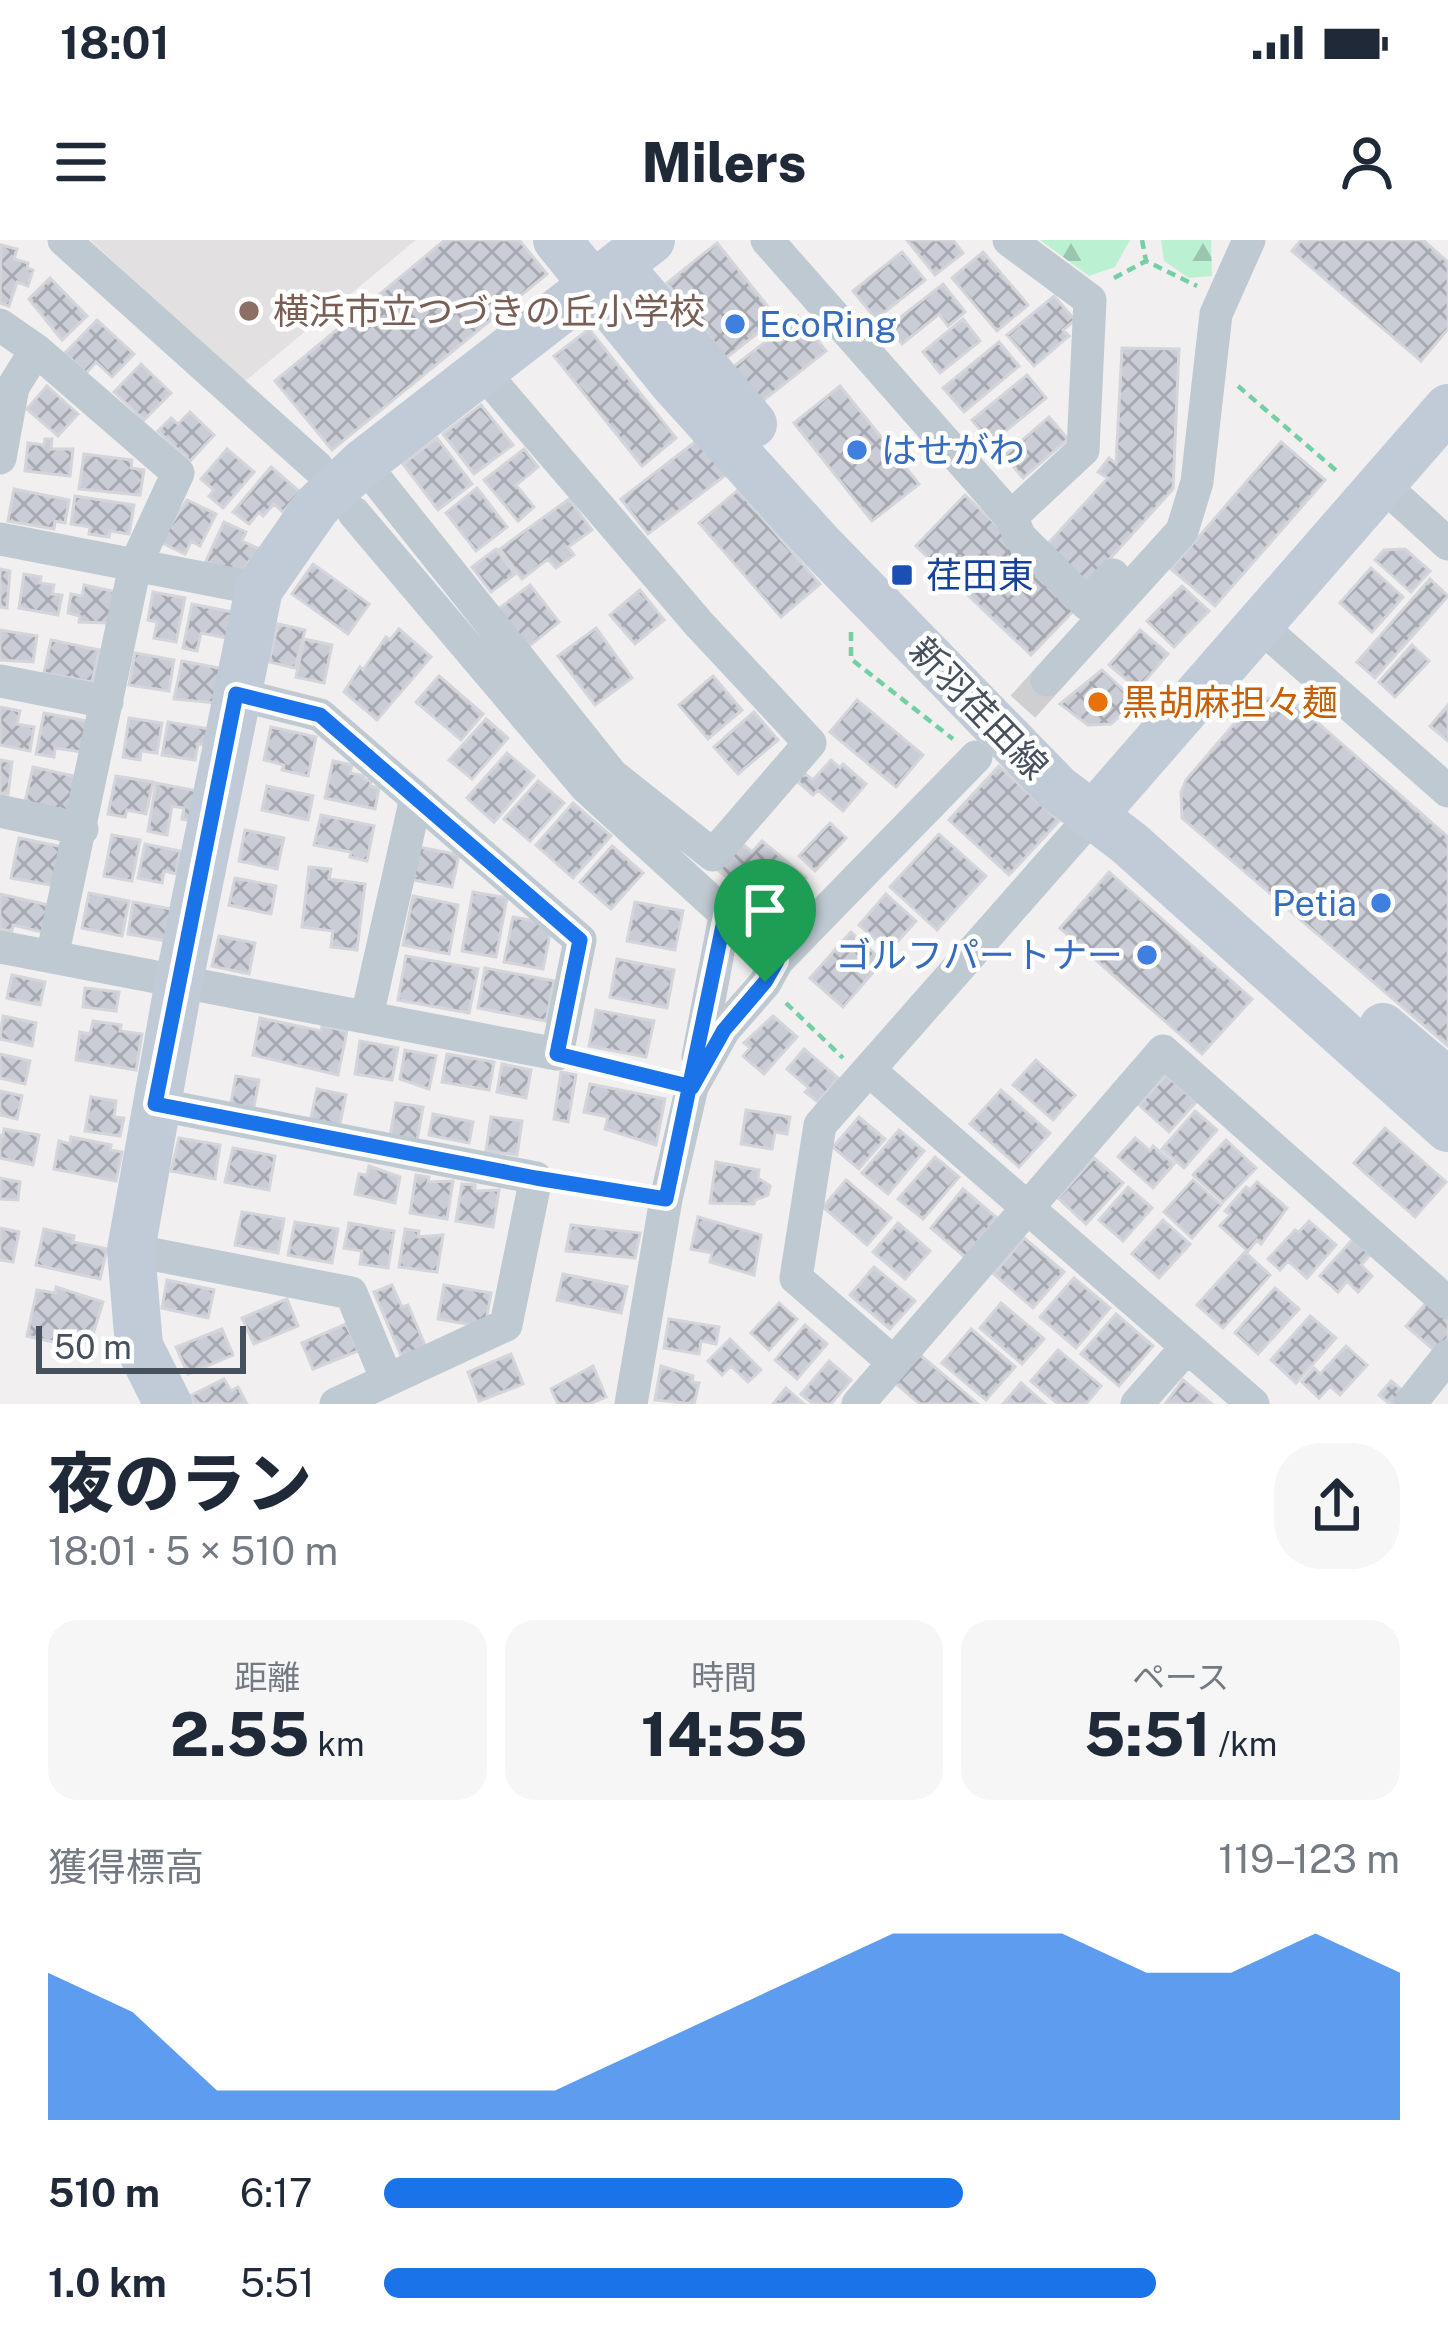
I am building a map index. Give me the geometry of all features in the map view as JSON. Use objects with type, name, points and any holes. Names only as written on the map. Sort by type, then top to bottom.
[{"type":"street","points":[[64,240],[340,465],[612,775],[712,855],[810,743],[699,624],[484,373]]},
{"type":"street","name":"新羽荏田線","points":[[557,240],[615,258],[895,585],[1102,804],[1448,1128]]},
{"type":"street","points":[[767,240],[1011,517],[1019,537],[1087,604],[1123,565],[1153,563]]},
{"type":"street","points":[[1009,240],[1090,300],[1083,450],[1011,517]]},
{"type":"street","points":[[1047,680],[1182,531],[1197,482],[1216,314],[1249,240]]},
{"type":"street","points":[[167,1404],[139,1346],[131,1250],[155,1104],[259,589],[340,465],[484,373],[615,258]]},
{"type":"street","points":[[0,325],[36,350],[178,473],[135,566],[52,958]]},
{"type":"street","points":[[0,458],[13,387],[36,350]]},
{"type":"street","points":[[893,1362],[796,1278],[820,1125],[1258,624],[1364,482],[1448,408]]},
{"type":"street","points":[[1364,482],[1448,544]]},
{"type":"street","points":[[354,513],[586,787],[726,911],[771,972]]},
{"type":"street","points":[[0,539],[259,589]]},
{"type":"street","points":[[1258,624],[1448,791]]},
{"type":"street","points":[[0,681],[107,701]]},
{"type":"street","points":[[0,947],[557,1054],[580,940],[320,715],[236,694]]},
{"type":"street","points":[[692,1087],[724,1030],[771,972],[976,758]]},
{"type":"street","points":[[367,1016],[416,798]]},
{"type":"street","name":"新羽荏田線","points":[[1102,804],[1448,1082]]},
{"type":"street","points":[[0,812],[82,829]]},
{"type":"street","points":[[632,1404],[666,1199],[726,911]]},
{"type":"street","points":[[858,1404],[1162,1051],[1448,1304]]},
{"type":"street","points":[[867,1074],[1252,1404]]},
{"type":"street","points":[[155,1104],[536,1178],[506,1325],[336,1404]]},
{"type":"street","points":[[131,1250],[351,1293],[388,1379]]},
{"type":"street","points":[[1137,1404],[1186,1347]]},
{"type":"street","points":[[1410,1404],[1448,1356]]},
{"type":"lane","points":[[1304,715],[1329,687]]},
{"type":"path","points":[[1142,240],[1146,261],[1184,282],[1226,294]]},
{"type":"path","points":[[1211,363],[1364,482]]},
{"type":"path","points":[[851,628],[851,659],[976,758]]},
{"type":"path","points":[[771,972],[867,1074]]},
{"type":"path","points":[[557,1054],[692,1087]]},
{"type":"path","points":[[536,1178],[666,1199]]},
{"type":"shaded area","name":"横浜市立つづきの丘小学校","points":[[90,240],[416,240],[244,382]]},
{"type":"green space","points":[[1040,240],[1130,240],[1115,267],[1089,276]]},
{"type":"green space","points":[[1161,240],[1211,240],[1212,276],[1189,278],[1164,261]]},
{"type":"building","points":[[445,240],[519,240],[547,274],[332,450],[275,381]]},
{"type":"building","points":[[907,240],[953,240],[963,253],[935,275]]},
{"type":"building","points":[[1301,240],[1423,240],[1448,262],[1448,329],[1421,361],[1292,251]]},
{"type":"building","points":[[717,243],[777,318],[726,358],[667,283]]},
{"type":"building","points":[[1,245],[17,249],[14,259],[33,270],[28,286],[17,282],[9,306],[0,303]]},
{"type":"building","points":[[902,252],[925,280],[876,319],[853,291]]},
{"type":"building","points":[[983,252],[1028,305],[997,331],[952,278]]},
{"type":"building","points":[[50,278],[87,316],[62,340],[29,299]]},
{"type":"building","points":[[943,284],[965,312],[948,326],[939,314],[902,344],[888,327]]},
{"type":"building","points":[[1054,296],[1075,320],[1063,330],[1069,336],[1034,366],[1007,335]]},
{"type":"building","points":[[798,316],[826,351],[760,403],[732,368]]},
{"type":"building","points":[[963,319],[980,341],[940,373],[923,352]]},
{"type":"building","points":[[97,320],[134,354],[112,377],[96,362],[86,373],[65,353]]},
{"type":"building","points":[[589,329],[676,438],[642,466],[554,356]]},
{"type":"building","points":[[999,342],[1019,366],[964,412],[943,388]]},
{"type":"building","points":[[1122,348],[1179,349],[1173,489],[1088,583],[1046,546],[1108,478],[1098,472],[1109,458],[1116,464]]},
{"type":"building","points":[[141,364],[171,393],[144,420],[114,392]]},
{"type":"building","points":[[1027,375],[1046,398],[991,443],[972,420]]},
{"type":"building","points":[[47,386],[78,414],[58,436],[27,409]]},
{"type":"building","points":[[840,386],[919,484],[872,521],[794,423]]},
{"type":"building","points":[[481,405],[513,445],[474,474],[443,434]]},
{"type":"building","points":[[190,412],[214,435],[190,461],[158,431],[171,418],[178,424]]},
{"type":"building","points":[[1049,417],[1068,439],[1023,478],[1004,456]]},
{"type":"building","points":[[437,438],[472,484],[438,510],[403,464]]},
{"type":"building","points":[[700,438],[727,474],[648,534],[621,499]]},
{"type":"building","points":[[45,439],[52,439],[51,449],[73,449],[70,476],[25,471],[28,443],[44,445]]},
{"type":"building","points":[[1281,442],[1325,480],[1215,606],[1171,569]]},
{"type":"building","points":[[227,449],[254,472],[223,508],[209,496],[214,490],[201,479]]},
{"type":"building","points":[[524,449],[538,467],[516,485],[534,507],[518,521],[484,480]]},
{"type":"building","points":[[84,454],[132,460],[131,468],[144,470],[140,495],[79,489]]},
{"type":"building","points":[[271,467],[300,492],[283,512],[274,504],[249,524],[233,512]]},
{"type":"building","points":[[477,488],[507,527],[476,551],[446,513]]},
{"type":"building","points":[[14,489],[69,500],[65,523],[55,521],[54,529],[8,521]]},
{"type":"building","points":[[738,490],[820,584],[781,617],[699,523]]},
{"type":"building","points":[[965,495],[1080,604],[1031,655],[916,546]]},
{"type":"building","points":[[75,496],[134,505],[129,534],[89,534],[90,527],[71,524]]},
{"type":"building","points":[[569,499],[592,530],[568,547],[574,555],[556,568],[548,559],[522,579],[500,549]]},
{"type":"building","points":[[187,500],[216,514],[200,546],[191,541],[185,554],[160,542]]},
{"type":"building","points":[[224,522],[246,532],[242,541],[262,550],[255,564],[249,561],[241,578],[206,561]]},
{"type":"building","points":[[496,549],[515,574],[491,592],[472,567]]},
{"type":"building","points":[[1405,549],[1430,571],[1411,592],[1375,560],[1384,550]]},
{"type":"building","points":[[313,564],[369,604],[348,634],[292,594]]},
{"type":"building","points":[[1371,568],[1403,597],[1372,632],[1340,603]]},
{"type":"building","points":[[0,569],[10,571],[7,608],[0,607]]},
{"type":"building","points":[[24,574],[54,585],[52,594],[62,595],[58,615],[19,608]]},
{"type":"building","points":[[1430,579],[1448,596],[1375,678],[1357,662]]},
{"type":"building","points":[[84,585],[116,592],[109,623],[79,622],[80,616],[68,613],[71,594],[82,596]]},
{"type":"building","points":[[530,585],[559,622],[527,648],[497,610]]},
{"type":"building","points":[[1182,586],[1209,611],[1174,647],[1147,621]]},
{"type":"building","points":[[640,590],[664,620],[635,644],[610,615]]},
{"type":"building","points":[[153,592],[185,598],[176,642],[154,638],[157,622],[148,620]]},
{"type":"building","points":[[192,604],[232,612],[227,638],[201,633],[197,651],[183,648]]},
{"type":"building","points":[[278,624],[305,630],[295,668],[269,662]]},
{"type":"building","points":[[596,628],[632,678],[595,705],[558,656]]},
{"type":"building","points":[[399,629],[431,657],[377,720],[344,692],[386,637],[390,640]]},
{"type":"building","points":[[0,630],[37,636],[33,662],[0,660]]},
{"type":"building","points":[[1140,630],[1168,654],[1138,689],[1109,665]]},
{"type":"building","points":[[304,639],[332,645],[324,683],[296,677]]},
{"type":"building","points":[[51,640],[99,650],[92,682],[44,673]]},
{"type":"building","points":[[1412,645],[1429,661],[1395,697],[1379,682]]},
{"type":"building","points":[[135,653],[174,660],[169,691],[129,685]]},
{"type":"building","points":[[182,661],[224,669],[216,703],[174,699]]},
{"type":"building","points":[[1102,670],[1136,702],[1111,724],[1088,725],[1060,704]]},
{"type":"building","points":[[439,676],[483,714],[461,740],[416,702]]},
{"type":"building","points":[[713,676],[742,710],[708,739],[679,705]]},
{"type":"building","points":[[1263,698],[1294,702],[1448,837],[1448,1046],[1182,818],[1181,792],[1186,780],[1253,702]]},
{"type":"building","points":[[857,700],[923,755],[896,787],[830,732]]},
{"type":"building","points":[[1448,705],[1448,741],[1430,726]]},
{"type":"building","points":[[0,707],[20,711],[17,724],[34,727],[30,751],[0,745]]},
{"type":"building","points":[[754,712],[778,740],[738,774],[714,747]]},
{"type":"building","points":[[44,713],[87,721],[82,752],[55,748],[54,757],[36,754]]},
{"type":"building","points":[[129,718],[162,723],[157,753],[141,751],[140,760],[123,757]]},
{"type":"building","points":[[486,719],[508,738],[472,779],[449,760]]},
{"type":"building","points":[[168,722],[209,729],[206,745],[198,744],[195,760],[162,755]]},
{"type":"building","points":[[271,727],[316,737],[308,776],[264,760]]},
{"type":"building","points":[[507,753],[534,776],[494,822],[467,798]]},
{"type":"building","points":[[0,760],[12,762],[8,794],[0,793]]},
{"type":"building","points":[[831,760],[866,784],[843,811],[818,790],[813,795],[797,781],[804,773],[813,780]]},
{"type":"building","points":[[333,761],[352,765],[350,773],[364,776],[370,786],[379,788],[375,809],[325,798]]},
{"type":"building","points":[[999,766],[1059,821],[1009,875],[949,820]]},
{"type":"building","points":[[33,767],[82,778],[73,814],[25,802]]},
{"type":"building","points":[[116,776],[153,782],[146,814],[127,810],[125,817],[108,814]]},
{"type":"building","points":[[538,781],[564,803],[530,841],[504,819]]},
{"type":"building","points":[[156,783],[197,791],[192,821],[182,819],[184,808],[172,806],[167,835],[148,831]]},
{"type":"building","points":[[267,786],[313,796],[308,820],[262,810]]},
{"type":"building","points":[[573,803],[611,836],[573,878],[536,845]]},
{"type":"building","points":[[321,815],[374,826],[367,861],[350,857],[351,852],[314,845]]},
{"type":"building","points":[[830,823],[846,838],[815,871],[799,856]]},
{"type":"building","points":[[245,830],[284,838],[277,869],[239,861]]},
{"type":"building","points":[[939,834],[986,876],[937,930],[890,887]]},
{"type":"building","points":[[112,835],[140,840],[132,881],[104,876]]},
{"type":"building","points":[[19,838],[63,847],[56,886],[11,878]]},
{"type":"building","points":[[762,841],[806,878],[783,905],[752,879],[742,890],[718,870],[741,843],[752,852]]},
{"type":"building","points":[[145,844],[180,851],[176,874],[164,871],[162,883],[138,878]]},
{"type":"building","points":[[612,846],[643,873],[611,909],[580,882]]},
{"type":"building","points":[[419,847],[459,855],[452,887],[413,880]]},
{"type":"building","points":[[309,867],[331,869],[329,879],[365,884],[357,950],[331,947],[333,931],[302,927]]},
{"type":"building","points":[[1109,872],[1252,999],[1202,1054],[1060,928]]},
{"type":"building","points":[[235,878],[276,886],[271,914],[229,905]]},
{"type":"building","points":[[473,892],[507,898],[496,957],[462,951]]},
{"type":"building","points":[[89,893],[129,901],[122,936],[82,928]]},
{"type":"building","points":[[0,894],[52,906],[46,933],[13,925],[12,931],[0,929]]},
{"type":"building","points":[[886,894],[916,921],[889,951],[859,925]]},
{"type":"building","points":[[413,896],[458,905],[449,954],[403,945]]},
{"type":"building","points":[[133,902],[171,909],[166,941],[128,934]]},
{"type":"building","points":[[635,902],[683,911],[675,950],[627,941]]},
{"type":"building","points":[[513,917],[552,924],[543,969],[504,962]]},
{"type":"building","points":[[851,932],[883,961],[843,1007],[810,978]]},
{"type":"building","points":[[219,936],[255,943],[249,974],[212,966]]},
{"type":"building","points":[[406,956],[478,969],[469,1013],[398,1000]]},
{"type":"building","points":[[617,959],[674,970],[667,1008],[610,997]]},
{"type":"building","points":[[485,968],[554,981],[546,1021],[478,1008]]},
{"type":"building","points":[[12,975],[45,982],[40,1005],[7,998]]},
{"type":"building","points":[[85,988],[119,992],[116,1011],[83,1007]]},
{"type":"building","points":[[596,1010],[654,1021],[646,1057],[589,1046]]},
{"type":"building","points":[[3,1016],[36,1023],[32,1046],[0,1039]]},
{"type":"building","points":[[773,1016],[797,1037],[764,1074],[743,1056],[750,1048],[744,1043]]},
{"type":"building","points":[[260,1018],[321,1031],[322,1026],[347,1031],[338,1075],[253,1055]]},
{"type":"building","points":[[93,1021],[142,1034],[136,1070],[76,1060],[80,1032],[90,1034]]},
{"type":"building","points":[[360,1041],[398,1048],[392,1080],[355,1074]]},
{"type":"building","points":[[804,1049],[838,1078],[818,1102],[787,1069]]},
{"type":"building","points":[[405,1050],[436,1056],[429,1089],[400,1079]]},
{"type":"building","points":[[0,1054],[30,1061],[25,1084],[0,1078]]},
{"type":"building","points":[[447,1054],[494,1062],[489,1090],[442,1082]]},
{"type":"building","points":[[1036,1060],[1075,1095],[1053,1120],[1013,1085]]},
{"type":"building","points":[[502,1064],[531,1070],[526,1098],[497,1092]]},
{"type":"building","points":[[561,1072],[576,1075],[568,1122],[554,1119]]},
{"type":"building","points":[[1166,1075],[1196,1102],[1169,1132],[1139,1105]]},
{"type":"building","points":[[236,1076],[259,1080],[253,1112],[230,1108]]},
{"type":"building","points":[[590,1084],[665,1099],[656,1145],[605,1129],[608,1117],[584,1112]]},
{"type":"building","points":[[317,1089],[346,1095],[339,1128],[310,1123]]},
{"type":"building","points":[[1001,1090],[1050,1133],[1019,1167],[970,1124]]},
{"type":"building","points":[[0,1091],[22,1096],[17,1119],[0,1115]]},
{"type":"building","points":[[91,1097],[116,1101],[114,1117],[124,1118],[120,1136],[85,1131]]},
{"type":"building","points":[[396,1103],[423,1107],[417,1141],[390,1136]]},
{"type":"building","points":[[746,1110],[790,1117],[787,1134],[775,1132],[772,1149],[741,1144]]},
{"type":"building","points":[[1195,1111],[1217,1130],[1184,1168],[1162,1149]]},
{"type":"building","points":[[433,1114],[473,1122],[469,1143],[429,1135]]},
{"type":"building","points":[[491,1117],[522,1121],[517,1155],[486,1151]]},
{"type":"building","points":[[859,1117],[885,1139],[859,1169],[833,1147]]},
{"type":"building","points":[[1385,1128],[1446,1182],[1415,1217],[1354,1163]]},
{"type":"building","points":[[4,1129],[39,1135],[33,1165],[0,1158]]},
{"type":"building","points":[[899,1130],[924,1151],[888,1194],[862,1173]]},
{"type":"building","points":[[71,1137],[111,1145],[110,1150],[122,1152],[116,1181],[54,1169],[59,1141],[70,1144]]},
{"type":"building","points":[[179,1138],[220,1145],[215,1179],[171,1171]]},
{"type":"building","points":[[1135,1138],[1174,1164],[1153,1188],[1118,1157]]},
{"type":"building","points":[[1226,1140],[1256,1168],[1223,1202],[1193,1175]]},
{"type":"building","points":[[233,1148],[275,1156],[269,1190],[225,1182]]},
{"type":"building","points":[[935,1157],[959,1177],[923,1219],[898,1199]]},
{"type":"building","points":[[1094,1158],[1123,1183],[1086,1224],[1058,1198]]},
{"type":"building","points":[[716,1162],[759,1170],[758,1178],[770,1186],[768,1195],[754,1204],[710,1203]]},
{"type":"building","points":[[369,1166],[400,1177],[395,1203],[355,1194],[359,1174],[367,1175]]},
{"type":"building","points":[[416,1175],[429,1177],[428,1182],[453,1181],[447,1219],[410,1213]]},
{"type":"building","points":[[0,1178],[20,1182],[18,1200],[0,1199]]},
{"type":"building","points":[[846,1180],[891,1218],[867,1245],[823,1207]]},
{"type":"building","points":[[1193,1180],[1221,1205],[1192,1238],[1164,1212]]},
{"type":"building","points":[[1257,1182],[1287,1208],[1261,1244],[1257,1240],[1248,1251],[1220,1226],[1230,1215],[1225,1211],[1246,1187],[1250,1190]]},
{"type":"building","points":[[462,1184],[475,1185],[475,1191],[499,1190],[493,1227],[456,1221]]},
{"type":"building","points":[[1128,1187],[1152,1208],[1123,1241],[1099,1220]]},
{"type":"building","points":[[963,1189],[997,1218],[965,1257],[931,1228]]},
{"type":"building","points":[[242,1212],[284,1219],[278,1253],[235,1245]]},
{"type":"building","points":[[698,1217],[761,1235],[754,1275],[710,1262],[712,1253],[691,1249]]},
{"type":"building","points":[[1163,1220],[1190,1244],[1159,1278],[1132,1254]]},
{"type":"building","points":[[1309,1221],[1336,1245],[1307,1278],[1288,1261],[1280,1270],[1268,1259]]},
{"type":"building","points":[[295,1222],[338,1229],[332,1263],[288,1255]]},
{"type":"building","points":[[349,1223],[394,1231],[388,1268],[360,1264],[362,1251],[344,1248]]},
{"type":"building","points":[[898,1223],[930,1251],[905,1279],[873,1252]]},
{"type":"building","points":[[571,1225],[640,1233],[635,1258],[566,1251]]},
{"type":"building","points":[[0,1228],[19,1232],[13,1262],[0,1260]]},
{"type":"building","points":[[44,1229],[74,1236],[73,1242],[107,1249],[100,1279],[36,1265]]},
{"type":"building","points":[[405,1229],[419,1231],[418,1237],[443,1235],[437,1272],[399,1267]]},
{"type":"building","points":[[1024,1238],[1064,1272],[1033,1308],[994,1274]]},
{"type":"building","points":[[1353,1239],[1370,1255],[1361,1265],[1372,1276],[1358,1292],[1347,1281],[1338,1292],[1320,1276]]},
{"type":"building","points":[[1245,1252],[1270,1275],[1223,1328],[1197,1305]]},
{"type":"building","points":[[874,1267],[915,1301],[890,1329],[850,1295]]},
{"type":"building","points":[[563,1274],[627,1287],[621,1313],[557,1300]]},
{"type":"building","points":[[1074,1278],[1110,1308],[1076,1348],[1040,1317]]},
{"type":"building","points":[[167,1280],[214,1290],[208,1318],[162,1308]]},
{"type":"building","points":[[392,1285],[402,1307],[408,1305],[427,1350],[403,1360],[374,1292]]},
{"type":"building","points":[[444,1285],[491,1293],[485,1327],[438,1319]]},
{"type":"building","points":[[56,1287],[103,1302],[90,1344],[27,1336],[37,1290],[55,1293]]},
{"type":"building","points":[[1275,1288],[1299,1309],[1258,1354],[1235,1333]]},
{"type":"building","points":[[287,1299],[298,1326],[254,1344],[242,1318]]},
{"type":"building","points":[[1428,1301],[1448,1319],[1448,1338],[1436,1352],[1406,1326]]},
{"type":"building","points":[[779,1303],[797,1319],[769,1350],[751,1333]]},
{"type":"building","points":[[1001,1303],[1044,1339],[1022,1364],[980,1328]]},
{"type":"building","points":[[1116,1314],[1153,1346],[1119,1386],[1081,1354]]},
{"type":"building","points":[[1310,1316],[1336,1338],[1296,1383],[1271,1360]]},
{"type":"building","points":[[669,1319],[719,1327],[716,1344],[701,1341],[699,1354],[664,1348]]},
{"type":"building","points":[[346,1324],[358,1351],[313,1369],[302,1343]]},
{"type":"building","points":[[805,1325],[827,1344],[797,1379],[775,1360]]},
{"type":"building","points":[[222,1329],[233,1355],[188,1374],[176,1347]]},
{"type":"building","points":[[971,1329],[1015,1367],[986,1400],[942,1363]]},
{"type":"building","points":[[730,1339],[761,1370],[748,1382],[731,1366],[722,1375],[708,1361]]},
{"type":"building","points":[[1346,1346],[1367,1365],[1340,1395],[1330,1386],[1319,1398],[1302,1382],[1314,1368],[1320,1374]]},
{"type":"building","points":[[1058,1350],[1101,1386],[1086,1404],[1058,1404],[1031,1381]]},
{"type":"building","points":[[511,1354],[523,1384],[479,1401],[468,1372]]},
{"type":"building","points":[[919,1354],[978,1404],[920,1404],[895,1383]]},
{"type":"building","points":[[829,1361],[851,1380],[831,1404],[813,1404],[801,1394]]},
{"type":"building","points":[[593,1366],[606,1397],[589,1404],[558,1404],[551,1389]]},
{"type":"building","points":[[661,1366],[693,1376],[692,1382],[699,1383],[694,1404],[655,1400]]},
{"type":"building","points":[[224,1379],[231,1391],[238,1387],[247,1404],[194,1404],[190,1396]]},
{"type":"building","points":[[1183,1380],[1212,1404],[1165,1404]]},
{"type":"building","points":[[1391,1381],[1407,1394],[1399,1404],[1390,1404],[1379,1395]]},
{"type":"building","points":[[1021,1383],[1045,1404],[1003,1404]]},
{"type":"building","points":[[786,1388],[804,1404],[773,1404]]},
{"type":"tunnel","points":[[990,743],[1047,680]]},
{"type":"place","name":"横浜市立つづきの丘小学校","points":[[249,311]]},
{"type":"place","name":"EcoRing","points":[[735,324]]},
{"type":"place","name":"はせがわ","points":[[857,450]]},
{"type":"place","name":"荏田東","points":[[902,575]]},
{"type":"place","name":"黒胡麻担々麺","points":[[1098,702]]},
{"type":"place","name":"Petia","points":[[1381,903]]},
{"type":"place","name":"ゴルフパートナー","points":[[1147,955]]},
{"type":"route","points":[[765,982],[724,1030],[692,1087],[557,1054],[580,940],[320,715],[236,694],[155,1104],[666,1199],[692,1087],[726,911],[777,961],[765,982]]}]
